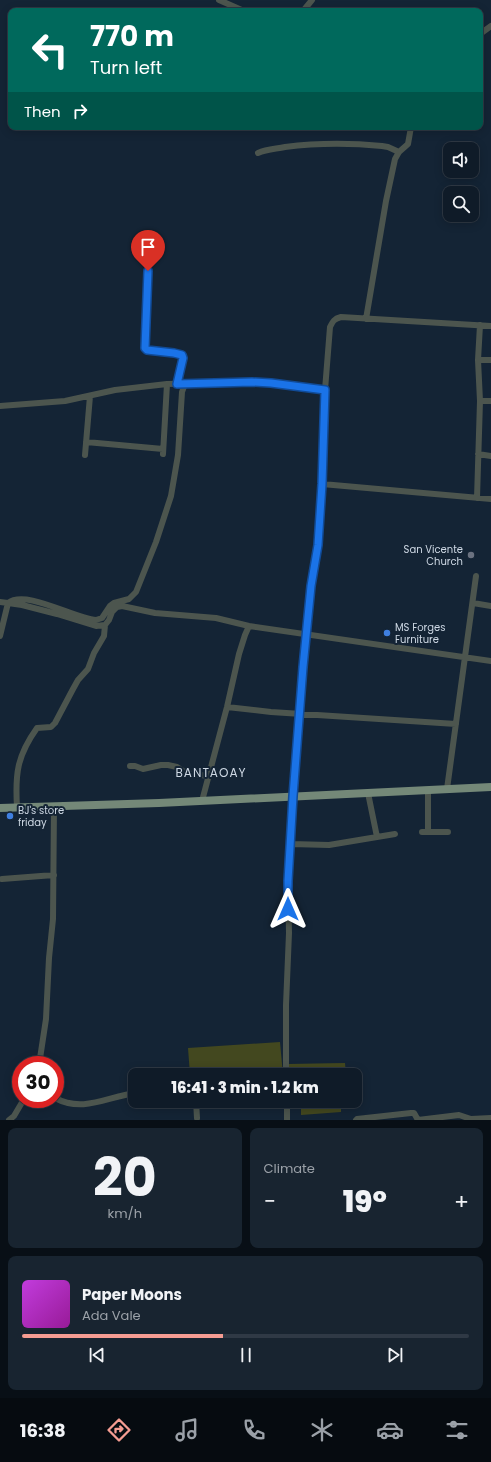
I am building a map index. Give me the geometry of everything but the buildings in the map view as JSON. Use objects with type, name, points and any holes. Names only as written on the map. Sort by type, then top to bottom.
[{"type":"main road","points":[[0,808],[202,801],[491,787]]},
{"type":"street","points":[[219,0],[236,8]]},
{"type":"street","points":[[305,8],[312,0]]},
{"type":"street","points":[[366,319],[386,201],[396,159],[399,152],[408,144],[410,130]]},
{"type":"street","points":[[258,153],[271,148],[302,144],[382,146],[399,152]]},
{"type":"street","points":[[148,271],[145,348],[147,350],[182,355],[183,358],[177,384]]},
{"type":"street","points":[[286,1068],[288,881],[293,796],[311,586],[318,545],[322,484],[325,390],[330,327],[333,321],[341,317],[491,326]]},
{"type":"street","points":[[477,498],[480,401],[478,360],[480,325]]},
{"type":"street","points":[[478,360],[491,360]]},
{"type":"street","points":[[0,406],[65,402],[115,390],[167,384],[271,383],[325,390]]},
{"type":"street","points":[[86,442],[163,452],[167,384]]},
{"type":"street","points":[[0,636],[8,603],[18,598],[39,602],[96,620],[102,618],[110,606],[114,603],[129,599],[136,592],[156,542],[171,496],[178,455],[182,392],[185,384]]},
{"type":"street","points":[[84,454],[90,396]]},
{"type":"street","points":[[480,401],[491,401]]},
{"type":"street","points":[[478,454],[491,456]]},
{"type":"street","points":[[322,484],[491,499]]},
{"type":"street","points":[[447,789],[476,576]]},
{"type":"street","points":[[0,602],[22,605],[92,625],[105,625]]},
{"type":"street","points":[[473,603],[491,606]]},
{"type":"street","points":[[17,807],[16,787],[20,758],[37,728],[51,726],[55,723],[78,680],[88,669],[94,653],[106,632],[105,625],[112,612],[117,607],[122,606],[155,613],[216,618],[249,626],[491,661]]},
{"type":"street","points":[[202,801],[245,635],[249,626]]},
{"type":"street","points":[[227,707],[246,710],[456,724]]},
{"type":"street","points":[[130,766],[143,769],[168,765],[176,767],[186,773],[208,776]]},
{"type":"street","points":[[428,790],[425,832],[448,832]]},
{"type":"street","points":[[368,793],[377,837]]},
{"type":"street","points":[[40,1056],[46,1019],[49,958],[54,919],[54,806]]},
{"type":"street","points":[[291,844],[329,845],[394,834]]},
{"type":"street","points":[[2,879],[54,875]]},
{"type":"street","points":[[64,1101],[87,1104],[128,1095]]},
{"type":"street","points":[[9,1120],[14,1116],[19,1108]]},
{"type":"street","points":[[196,1108],[197,1118]]},
{"type":"street","points":[[287,1108],[287,1120]]},
{"type":"street","points":[[356,1120],[411,1112],[414,1113],[418,1120],[459,1115],[470,1118],[491,1118]]},
{"type":"green space","points":[[280,1042],[282,1068],[189,1068],[188,1048]]},
{"type":"green space","points":[[345,1063],[345,1068],[288,1068],[288,1064]]},
{"type":"green space","points":[[301,1108],[341,1108],[341,1112],[301,1115]]},
{"type":"place","name":"San Vicente Church","points":[[471,555]]},
{"type":"place","name":"MS Forges Furniture","points":[[387,633]]},
{"type":"place","name":"BJ's store friday","points":[[10,816]]},
{"type":"district","name":"BANTAOAY","points":[[211,772]]},
{"type":"route","points":[[148,271],[145,348],[146,350],[174,353],[183,356],[177,384],[252,382],[325,390],[322,484],[318,545],[311,586],[303,667],[293,796],[288,881],[288,909]]}]
